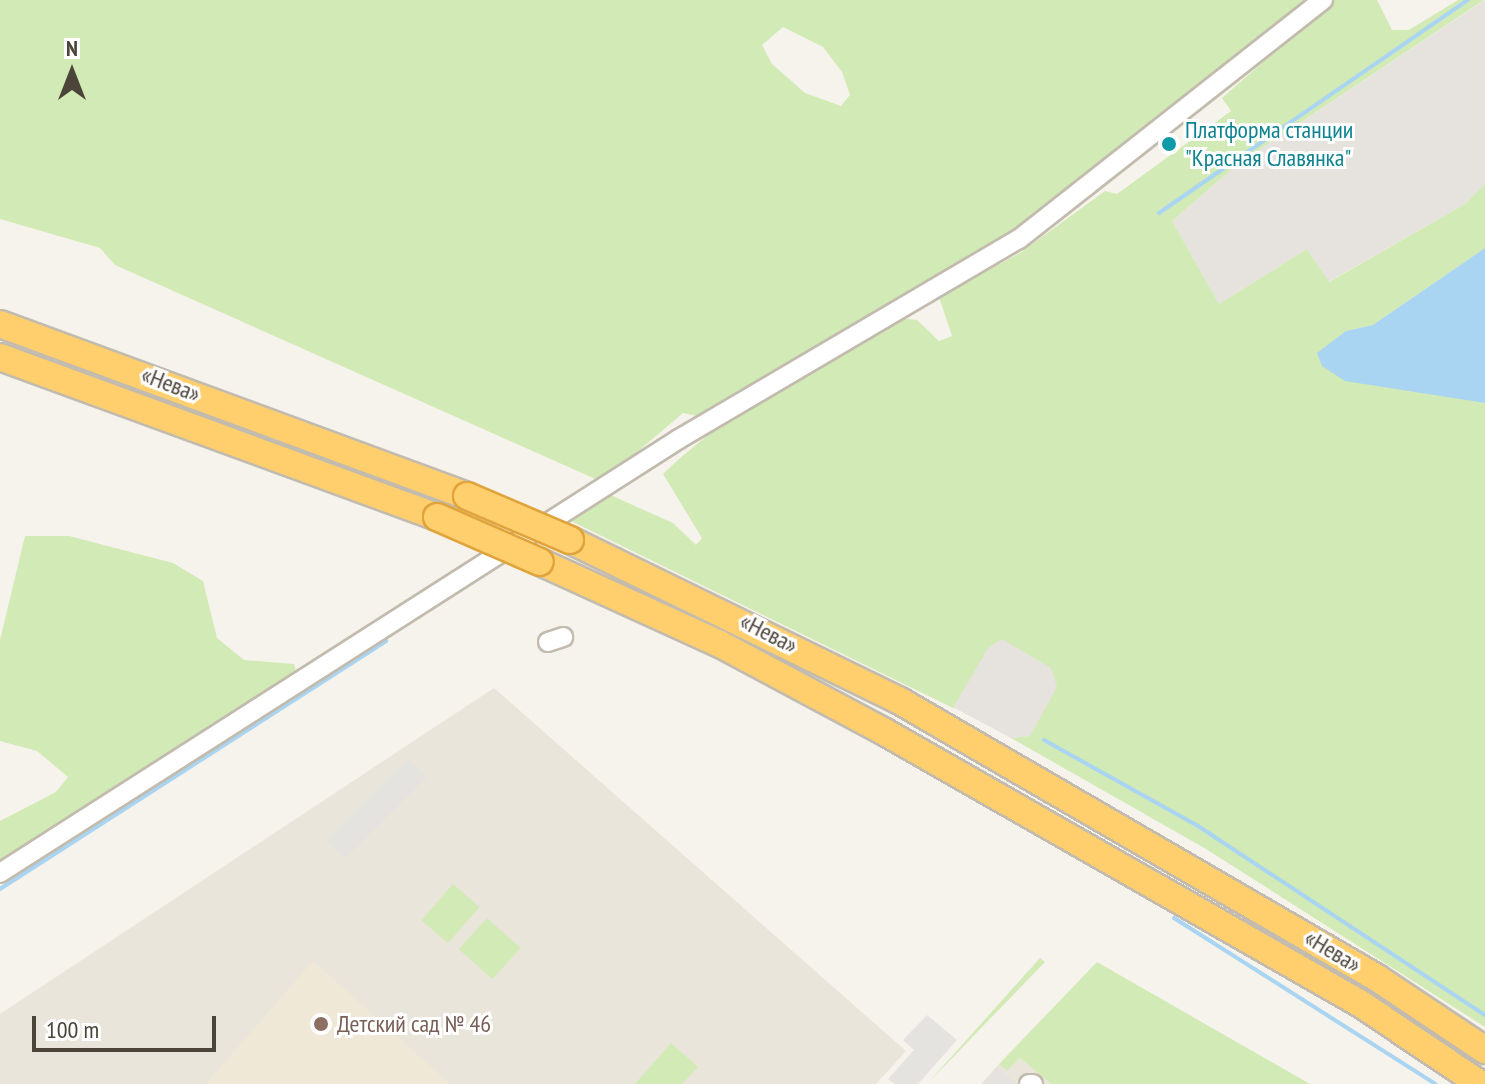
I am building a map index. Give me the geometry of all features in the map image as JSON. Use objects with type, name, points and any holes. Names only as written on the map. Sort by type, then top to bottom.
[{"type":"highway","name":"«Нева»","points":[[0,324],[467,496],[570,540],[900,701],[1351,962],[1485,1050]]},
{"type":"highway","name":"«Нева»","points":[[0,357],[437,517],[720,644],[883,731],[1348,996],[1480,1084]]},
{"type":"street","points":[[0,873],[679,439],[1019,239],[1323,0]]},
{"type":"shaded area","points":[[1485,0],[1485,184],[1465,204],[1328,282],[1307,249],[1219,304],[1172,221],[1238,164]]},
{"type":"shaded area","points":[[945,605],[1091,627],[1032,736],[1011,738],[932,696],[955,661]]},
{"type":"shaded area","points":[[494,688],[906,1051],[876,1084],[0,1084],[0,1014]]},
{"type":"shaded area","points":[[409,759],[427,777],[345,859],[327,841]]},
{"type":"shaded area","name":"Детский сад № 46","points":[[313,961],[450,1084],[206,1084]]},
{"type":"shaded area","points":[[927,1015],[957,1040],[918,1084],[895,1084],[888,1079],[914,1050],[903,1040]]},
{"type":"shaded area","points":[[1020,1058],[1051,1084],[981,1084],[999,1064],[1007,1071]]},
{"type":"shaded area","points":[[997,1067],[1017,1084],[982,1084]]},
{"type":"green space","points":[[0,0],[1309,0],[1014,235],[698,416],[683,413],[602,482],[115,265],[100,248],[0,219]],"holes":[[[783,27],[823,47],[842,72],[850,95],[841,106],[805,93],[772,64],[762,45]]]},
{"type":"green space","points":[[1334,0],[1377,0],[1392,30],[1409,30],[1458,0],[1484,0],[1238,164],[1172,221],[1219,304],[1307,249],[1329,282],[1465,204],[1485,184],[1485,248],[1373,325],[1346,331],[1408,390],[1485,403],[1485,1027],[1206,849],[1011,738],[1030,736],[1057,687],[1051,668],[1002,639],[988,648],[953,708],[571,521],[608,494],[673,523],[696,545],[702,538],[663,474],[679,459],[725,421],[898,318],[917,320],[939,341],[952,336],[939,297],[1020,253],[1105,191],[1117,194],[1231,111],[1222,98]]},
{"type":"green space","points":[[25,536],[69,536],[173,563],[203,581],[217,638],[244,660],[294,664],[296,671],[0,862],[0,821],[56,792],[68,777],[37,751],[0,741],[0,640]]},
{"type":"green space","points":[[453,884],[479,907],[448,943],[422,920]]},
{"type":"green space","points":[[487,918],[520,948],[492,979],[459,949]]},
{"type":"green space","points":[[1040,958],[1045,962],[927,1084]]},
{"type":"green space","points":[[1097,962],[1310,1084],[1051,1084],[1020,1058],[1007,1071],[999,1064]]},
{"type":"green space","points":[[671,1043],[698,1067],[682,1084],[635,1084]]},
{"type":"water","points":[[1485,248],[1485,403],[1345,381],[1322,366],[1317,353],[1346,331],[1373,325]]},
{"type":"waterway","points":[[1159,213],[1468,0]]},
{"type":"waterway","points":[[0,889],[386,641]]},
{"type":"waterway","points":[[1044,740],[1198,826],[1485,1015]]},
{"type":"waterway","points":[[1174,918],[1436,1084]]},
{"type":"place","name":"Платформа станции \"Красная Славянка\"","points":[[1169,144]]},
{"type":"place","name":"Детский сад № 46","points":[[321,1024]]}]
